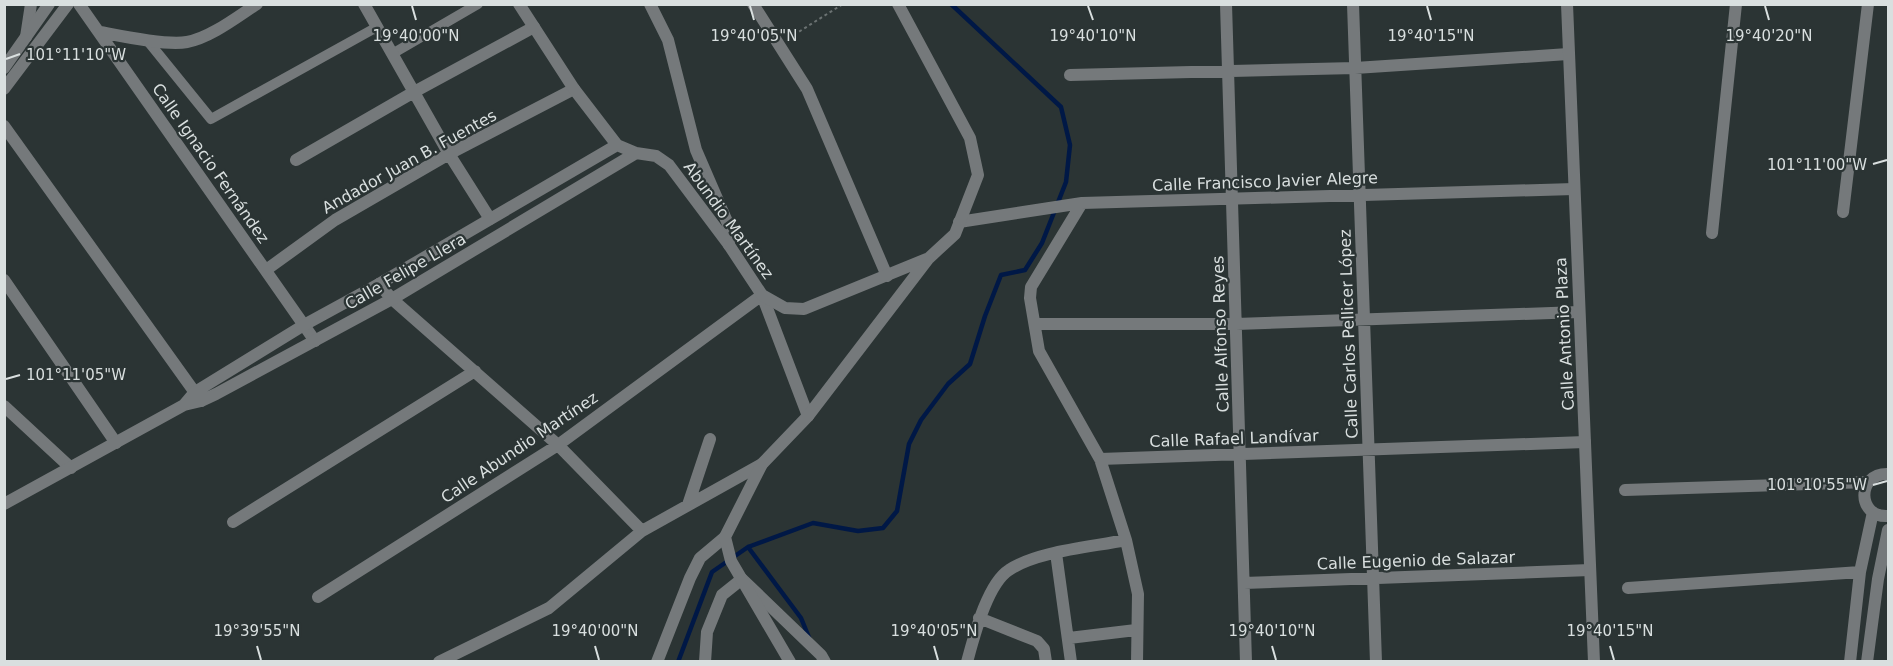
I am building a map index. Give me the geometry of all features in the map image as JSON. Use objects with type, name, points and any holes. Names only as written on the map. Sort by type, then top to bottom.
[{"type":"street","points":[[26,37],[31,4]]},
{"type":"street","points":[[4,68],[49,4]]},
{"type":"street","points":[[4,89],[68,4]]},
{"type":"street","name":"Calle Ignacio Fernández","points":[[79,4],[315,341]]},
{"type":"street","points":[[99,32],[147,40],[186,43],[201,38],[257,4]]},
{"type":"street","points":[[364,4],[449,154],[490,219]]},
{"type":"street","points":[[392,54],[478,4]]},
{"type":"street","points":[[519,4],[574,89],[617,145]]},
{"type":"street","points":[[650,4],[668,40],[696,150],[728,224],[729,245]]},
{"type":"street","points":[[753,4],[807,89],[887,276]]},
{"type":"street","name":"Abundio Martínez","points":[[617,145],[636,153],[656,156],[669,165],[729,245],[762,295],[785,308],[804,309],[929,258],[955,234],[978,175],[970,138],[898,4]]},
{"type":"street","name":"Calle Alfonso Reyes","points":[[1226,4],[1246,662]]},
{"type":"street","name":"Calle Carlos Pellicer López","points":[[1353,4],[1376,662]]},
{"type":"street","name":"Calle Antonio Plaza","points":[[1567,4],[1594,662]]},
{"type":"street","points":[[1712,233],[1736,4]]},
{"type":"street","points":[[1843,212],[1868,4]]},
{"type":"street","points":[[147,40],[211,119],[377,27]]},
{"type":"street","points":[[296,160],[534,27]]},
{"type":"street","points":[[1070,75],[1355,68],[1568,54]]},
{"type":"street","name":"Andador Juan B. Fuentes","points":[[266,270],[335,220],[449,154],[574,89]]},
{"type":"street","points":[[4,126],[198,397]]},
{"type":"street","name":"Calle Felipe Llera","points":[[198,397],[304,325],[380,284],[617,145]]},
{"type":"street","name":"Calle Felipe Llera","points":[[4,504],[198,397],[315,341],[392,298],[636,153]]},
{"type":"street","name":"Calle Francisco Javier Alegre","points":[[959,222],[1079,203],[1574,189]]},
{"type":"street","points":[[1079,203],[1031,287],[1030,298],[1039,351],[1100,459],[1126,540],[1137,594],[1137,662]]},
{"type":"street","points":[[439,662],[549,608],[642,531],[762,464],[808,416],[929,258]]},
{"type":"street","points":[[4,280],[117,443]]},
{"type":"street","points":[[380,284],[392,298],[558,446],[642,531]]},
{"type":"street","points":[[762,295],[808,416]]},
{"type":"street","name":"Calle Abundio Martínez","points":[[318,597],[558,446],[762,295]]},
{"type":"street","points":[[1036,324],[1236,324],[1579,312]]},
{"type":"street","points":[[233,522],[475,371]]},
{"type":"street","points":[[4,406],[70,468]]},
{"type":"street","points":[[688,505],[710,439]]},
{"type":"street","name":"Calle Rafael Landívar","points":[[1100,459],[1585,442]]},
{"type":"street","points":[[657,662],[700,558],[725,541],[762,464]]},
{"type":"street","points":[[1625,490],[1868,482],[1879,474],[1888,474]]},
{"type":"street","points":[[1868,482],[1864,495],[1868,507],[1878,515],[1888,516]]},
{"type":"street","points":[[1850,662],[1860,572],[1873,512]]},
{"type":"street","points":[[1867,662],[1883,579],[1888,530]]},
{"type":"street","points":[[968,662],[979,618],[992,591],[1007,570],[1034,558],[1126,540]]},
{"type":"street","points":[[725,541],[731,561],[790,662]]},
{"type":"street","points":[[1053,554],[1069,638],[1071,662]]},
{"type":"street","name":"Calle Eugenio de Salazar","points":[[1244,583],[1590,570]]},
{"type":"street","points":[[1628,588],[1860,572]]},
{"type":"street","points":[[742,579],[823,658]]},
{"type":"street","points":[[705,662],[707,632],[722,595],[742,579]]},
{"type":"street","points":[[979,618],[1037,641],[1044,649],[1046,662]]},
{"type":"street","points":[[1069,638],[1136,630]]},
{"type":"path","points":[[780,45],[843,4]]},
{"type":"waterway","points":[[678,662],[712,572],[748,547],[813,523],[858,531],[883,528],[897,511],[909,444],[921,420],[948,384],[970,364],[1001,275],[1025,270],[1042,243],[1066,182],[1070,145],[1061,107],[951,4]]},
{"type":"waterway","points":[[748,547],[801,618],[810,640]]}]
